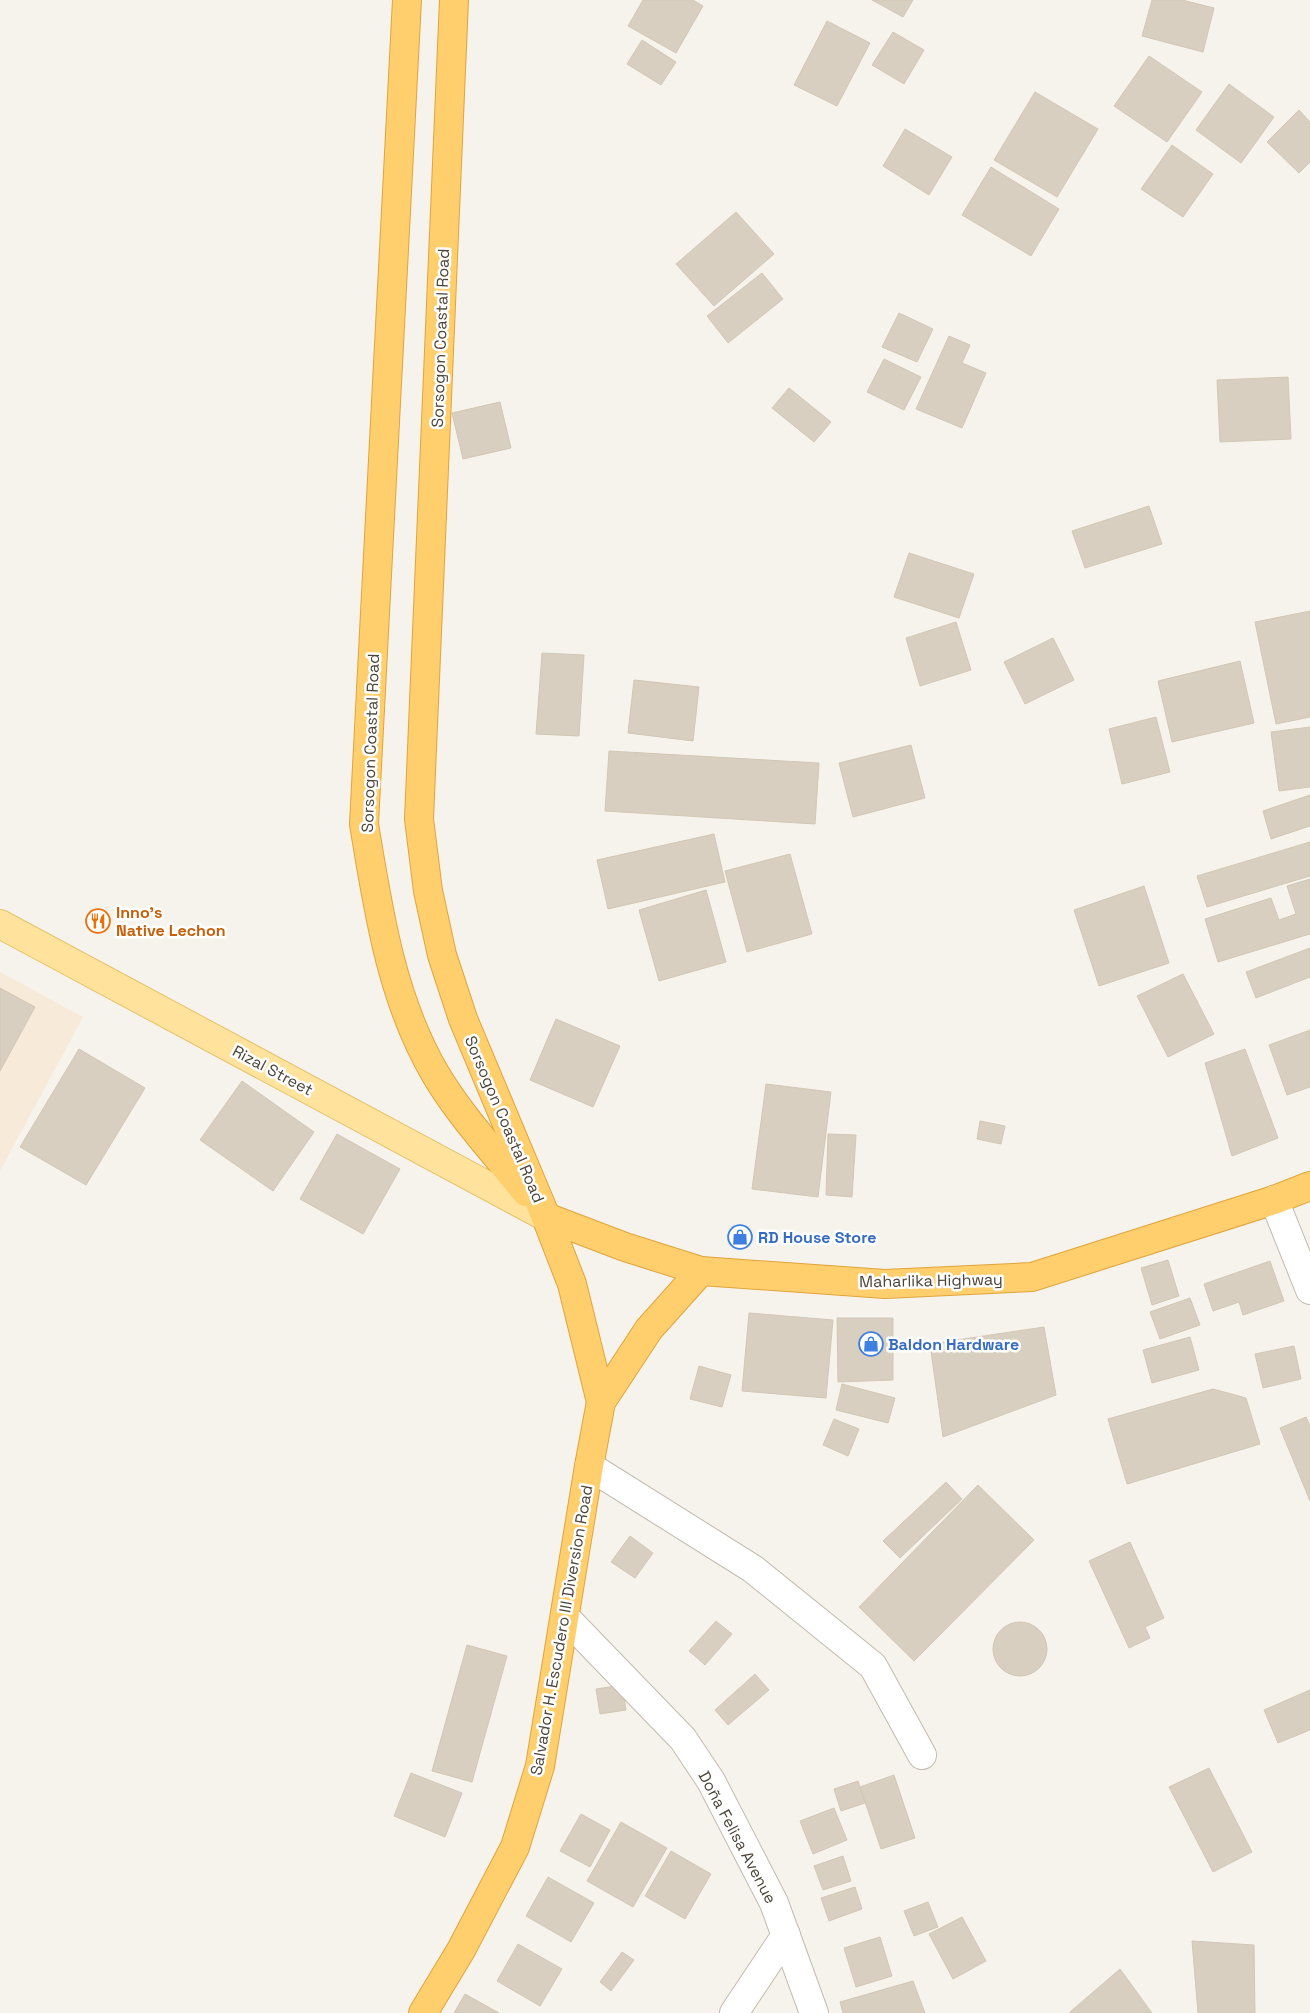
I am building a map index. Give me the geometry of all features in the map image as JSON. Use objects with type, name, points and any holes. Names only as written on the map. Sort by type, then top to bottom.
[{"type":"highway","name":"Sorsogon Coastal Road","points":[[407,0],[364,824],[376,900],[394,974],[415,1037],[436,1076],[458,1108],[546,1217]]},
{"type":"highway","name":"Sorsogon Coastal Road","points":[[454,0],[419,818],[428,890],[442,955],[463,1019],[546,1217]]},
{"type":"highway","name":"Maharlika Highway","points":[[546,1217],[625,1247],[701,1271],[885,1284],[1032,1277],[1274,1200],[1310,1186]]},
{"type":"highway","name":"Salvador H. Escudero III Diversion Road","points":[[546,1217],[572,1284],[601,1402]]},
{"type":"highway","name":"Salvador H. Escudero III Diversion Road","points":[[423,2013],[461,1950],[515,1847],[540,1766],[601,1402],[649,1329],[701,1271]]},
{"type":"main road","name":"Rizal Street","points":[[0,924],[546,1217]]},
{"type":"street","points":[[1274,1200],[1310,1290]]},
{"type":"street","points":[[589,1466],[753,1569],[873,1666],[922,1755]]},
{"type":"street","name":"Doña Felisa Avenue","points":[[565,1617],[683,1739],[712,1781],[774,1903],[814,2013]]},
{"type":"street","points":[[734,2013],[786,1935]]},
{"type":"shaded area","points":[[0,972],[83,1017],[0,1171]]},
{"type":"building","points":[[643,0],[693,0],[703,6],[676,53],[628,26]]},
{"type":"building","points":[[872,0],[913,0],[903,17]]},
{"type":"building","points":[[1152,0],[1182,0],[1214,8],[1203,52],[1142,36]]},
{"type":"building","points":[[827,21],[870,43],[837,106],[794,85]]},
{"type":"building","points":[[893,32],[924,50],[904,84],[872,65]]},
{"type":"building","points":[[642,40],[676,62],[661,85],[627,64]]},
{"type":"building","points":[[1149,56],[1202,92],[1167,142],[1114,106]]},
{"type":"building","points":[[1229,84],[1274,117],[1241,163],[1196,130]]},
{"type":"building","points":[[1035,92],[1098,129],[1057,197],[994,160]]},
{"type":"building","points":[[1299,110],[1310,122],[1310,162],[1299,173],[1267,142]]},
{"type":"building","points":[[905,129],[952,157],[929,195],[883,166]]},
{"type":"building","points":[[1172,145],[1213,174],[1183,217],[1141,189]]},
{"type":"building","points":[[991,167],[1059,209],[1031,256],[962,215]]},
{"type":"building","points":[[736,212],[774,254],[714,306],[676,264]]},
{"type":"building","points":[[762,273],[783,299],[728,343],[707,316]]},
{"type":"building","points":[[899,313],[933,329],[917,362],[882,347]]},
{"type":"building","points":[[949,336],[970,345],[962,363],[986,373],[962,428],[916,409]]},
{"type":"building","points":[[884,359],[921,377],[904,410],[867,392]]},
{"type":"building","points":[[1288,377],[1291,439],[1220,442],[1217,380]]},
{"type":"building","points":[[789,388],[831,422],[814,442],[772,408]]},
{"type":"building","points":[[500,402],[511,448],[463,459],[452,413]]},
{"type":"building","points":[[1149,506],[1162,544],[1085,568],[1072,531]]},
{"type":"building","points":[[909,553],[974,574],[959,618],[894,597]]},
{"type":"building","points":[[1310,611],[1310,717],[1276,724],[1255,622]]},
{"type":"building","points":[[956,622],[971,670],[920,686],[906,638]]},
{"type":"building","points":[[1053,638],[1074,680],[1025,704],[1004,662]]},
{"type":"building","points":[[542,653],[584,655],[579,736],[536,734]]},
{"type":"building","points":[[1240,661],[1254,723],[1172,742],[1158,681]]},
{"type":"building","points":[[634,680],[699,687],[693,741],[628,733]]},
{"type":"building","points":[[1156,717],[1170,772],[1122,784],[1109,729]]},
{"type":"building","points":[[1310,727],[1310,787],[1279,791],[1271,732]]},
{"type":"building","points":[[911,745],[925,798],[853,817],[839,763]]},
{"type":"building","points":[[609,751],[819,763],[815,824],[605,811]]},
{"type":"building","points":[[1310,795],[1310,826],[1271,839],[1263,811]]},
{"type":"building","points":[[714,834],[725,882],[608,909],[597,860]]},
{"type":"building","points":[[1310,842],[1310,876],[1207,907],[1197,876]]},
{"type":"building","points":[[790,854],[812,934],[747,952],[725,871]]},
{"type":"building","points":[[1310,879],[1310,934],[1218,962],[1205,919],[1271,898],[1279,920],[1296,914],[1287,886]]},
{"type":"building","points":[[1144,886],[1169,963],[1099,986],[1074,910]]},
{"type":"building","points":[[706,890],[726,962],[659,981],[639,910]]},
{"type":"building","points":[[1310,948],[1310,977],[1256,998],[1246,972]]},
{"type":"building","points":[[1183,974],[1214,1034],[1168,1057],[1137,996]]},
{"type":"building","points":[[0,988],[35,1007],[0,1071]]},
{"type":"building","points":[[556,1019],[620,1046],[593,1107],[530,1080]]},
{"type":"building","points":[[1310,1030],[1310,1087],[1287,1095],[1269,1045]]},
{"type":"building","points":[[79,1049],[145,1088],[86,1185],[20,1147]]},
{"type":"building","points":[[1245,1049],[1278,1138],[1232,1156],[1205,1063]]},
{"type":"building","points":[[242,1081],[314,1132],[273,1191],[200,1140]]},
{"type":"building","points":[[766,1084],[831,1092],[818,1197],[752,1189]]},
{"type":"building","points":[[980,1121],[1005,1126],[1001,1144],[977,1139]]},
{"type":"building","points":[[337,1134],[400,1169],[363,1234],[300,1199]]},
{"type":"building","points":[[828,1134],[856,1135],[852,1197],[826,1195]]},
{"type":"building","points":[[1168,1260],[1179,1296],[1152,1305],[1141,1268]]},
{"type":"building","points":[[1270,1261],[1284,1301],[1243,1315],[1239,1302],[1213,1311],[1204,1284]]},
{"type":"building","points":[[1190,1298],[1200,1325],[1160,1339],[1150,1312]]},
{"type":"building","points":[[749,1313],[833,1320],[826,1398],[742,1391]]},
{"type":"building","points":[[837,1318],[893,1318],[893,1380],[838,1382]]},
{"type":"building","points":[[1044,1327],[1056,1395],[943,1437],[930,1344]]},
{"type":"building","points":[[1190,1337],[1199,1370],[1152,1383],[1143,1350]]},
{"type":"building","points":[[1294,1346],[1301,1379],[1263,1388],[1255,1354]]},
{"type":"building","points":[[699,1366],[731,1375],[722,1407],[690,1399]]},
{"type":"building","points":[[842,1384],[895,1398],[888,1423],[836,1410]]},
{"type":"building","points":[[1213,1389],[1246,1398],[1260,1444],[1127,1484],[1108,1419]]},
{"type":"building","points":[[1306,1417],[1310,1426],[1310,1501],[1280,1428]]},
{"type":"building","points":[[834,1419],[859,1429],[848,1456],[823,1445]]},
{"type":"building","points":[[946,1482],[962,1499],[900,1558],[883,1541]]},
{"type":"building","points":[[978,1485],[1034,1540],[914,1661],[859,1607]]},
{"type":"building","points":[[630,1536],[653,1553],[635,1578],[611,1562]]},
{"type":"building","points":[[1130,1542],[1164,1618],[1145,1627],[1150,1638],[1129,1648],[1089,1561]]},
{"type":"building","points":[[716,1621],[732,1634],[705,1665],[689,1651]]},
{"type":"building","points":[[1020,1622],[1030,1624],[1039,1630],[1045,1639],[1047,1649],[1045,1659],[1039,1668],[1030,1674],[1020,1676],[1010,1674],[1001,1668],[995,1659],[993,1649],[995,1639],[1001,1630],[1010,1624]]},
{"type":"building","points":[[467,1645],[507,1656],[472,1782],[432,1771]]},
{"type":"building","points":[[755,1674],[769,1690],[728,1725],[715,1710]]},
{"type":"building","points":[[622,1685],[626,1710],[600,1714],[596,1689]]},
{"type":"building","points":[[1310,1690],[1310,1730],[1278,1743],[1264,1710]]},
{"type":"building","points":[[1209,1768],[1252,1852],[1213,1872],[1169,1787]]},
{"type":"building","points":[[411,1773],[462,1793],[445,1837],[394,1816]]},
{"type":"building","points":[[894,1775],[915,1838],[881,1849],[860,1787]]},
{"type":"building","points":[[858,1781],[865,1803],[841,1811],[834,1789]]},
{"type":"building","points":[[834,1808],[847,1840],[813,1854],[800,1821]]},
{"type":"building","points":[[581,1814],[610,1830],[590,1867],[560,1851]]},
{"type":"building","points":[[621,1822],[667,1848],[633,1907],[587,1881]]},
{"type":"building","points":[[671,1851],[711,1874],[685,1919],[645,1896]]},
{"type":"building","points":[[843,1856],[851,1881],[823,1890],[814,1866]]},
{"type":"building","points":[[548,1877],[594,1903],[571,1942],[526,1916]]},
{"type":"building","points":[[855,1887],[862,1909],[829,1921],[821,1898]]},
{"type":"building","points":[[928,1902],[938,1927],[914,1936],[904,1911]]},
{"type":"building","points":[[962,1917],[986,1961],[953,1979],[929,1934]]},
{"type":"building","points":[[880,1937],[892,1976],[856,1987],[844,1948]]},
{"type":"building","points":[[1192,1941],[1254,1945],[1255,2013],[1198,2013]]},
{"type":"building","points":[[518,1944],[562,1969],[540,2006],[497,1981]]},
{"type":"building","points":[[622,1952],[634,1960],[611,1991],[600,1982]]},
{"type":"building","points":[[1120,1969],[1152,2013],[1070,2013],[1070,2012]]},
{"type":"building","points":[[913,1981],[925,2013],[843,2013],[840,2002]]},
{"type":"building","points":[[465,1994],[499,2013],[454,2013]]},
{"type":"place","name":"Inno's Native Lechon","points":[[98,921]]},
{"type":"place","name":"RD House Store","points":[[740,1237]]},
{"type":"place","name":"Baldon Hardware","points":[[871,1344]]}]
